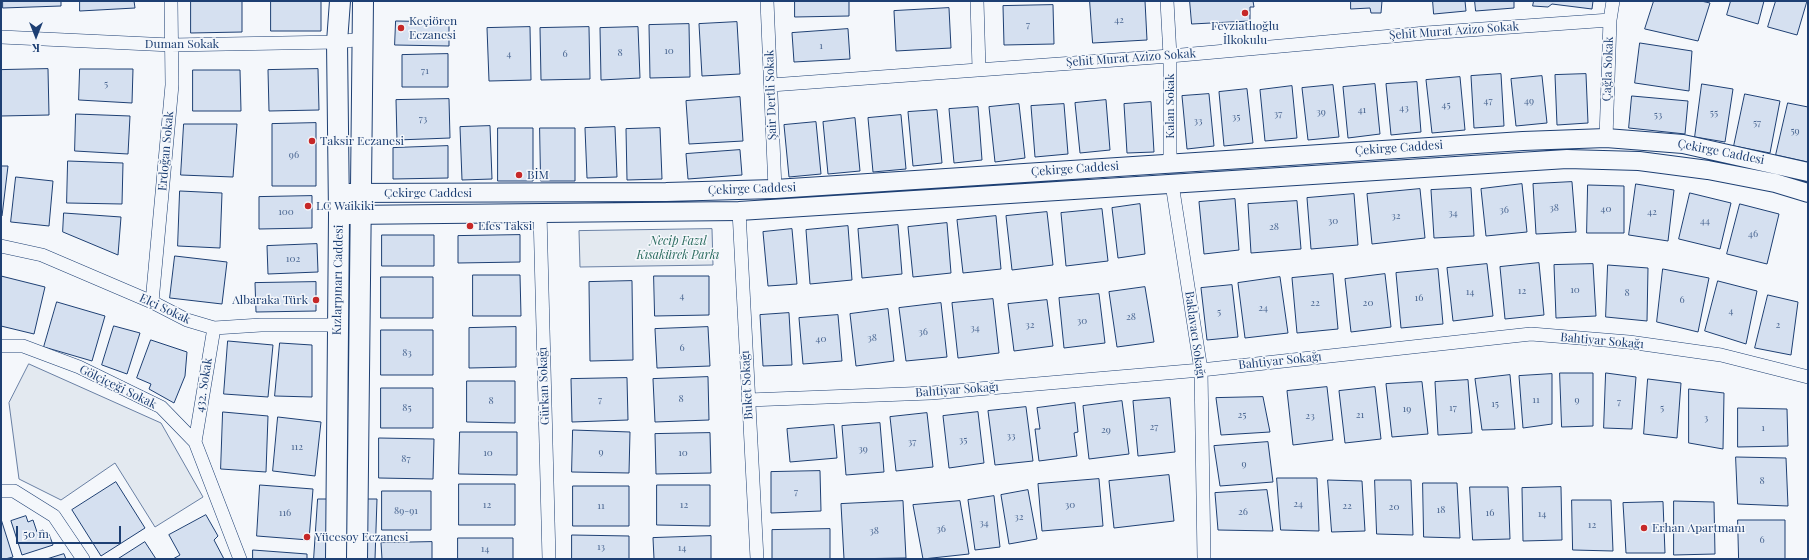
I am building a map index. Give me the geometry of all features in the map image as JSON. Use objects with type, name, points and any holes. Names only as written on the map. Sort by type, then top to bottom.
[{"type":"main road","name":"Kızlarpınarı Caddesi","points":[[336,559],[340,215],[337,42],[340,1]]},
{"type":"main road","name":"Kızlarpınarı Caddesi","points":[[357,559],[363,1]]},
{"type":"main road","name":"Çekirge Caddesi","points":[[339,193],[658,192],[775,189],[1523,140],[1606,138],[1683,144],[1808,172]]},
{"type":"main road","name":"Çekirge Caddesi","points":[[340,215],[739,211],[1568,159],[1639,161],[1708,170],[1775,184],[1808,193]]},
{"type":"street","name":"Erdoğan Sokak","points":[[152,302],[172,85],[171,1]]},
{"type":"street","name":"Şair Dertli Sokak","points":[[767,1],[772,85],[775,189]]},
{"type":"street","points":[[977,1],[979,69]]},
{"type":"street","name":"Kalan Sokak","points":[[1167,1],[1170,56],[1170,163]]},
{"type":"street","name":"Çağla Sokak","points":[[1606,138],[1610,20],[1614,1]]},
{"type":"street","name":"Şehit Murat Azizo Sokak","points":[[772,85],[1170,56],[1426,33],[1610,20]]},
{"type":"street","name":"Duman Sokak","points":[[1,37],[171,45],[337,42],[363,39]]},
{"type":"street","name":"Baklavacı Sokağı","points":[[1172,184],[1201,370],[1204,559]]},
{"type":"street","name":"Buket Sokağı","points":[[739,211],[757,559]]},
{"type":"street","name":"Gürkan Sokağı","points":[[540,213],[549,559]]},
{"type":"street","name":"Elçi Sokak","points":[[1,246],[42,255],[152,302],[187,320],[214,328],[261,325],[338,325]]},
{"type":"street","name":"432. Sokak","points":[[195,442],[214,328]]},
{"type":"street","name":"Bahtiyar Sokağı","points":[[748,400],[930,393],[1201,370],[1531,334],[1629,342],[1721,355],[1808,377]]},
{"type":"street","name":"Gölçiçeği Sokak","points":[[1,346],[23,346],[79,367],[161,407],[195,442],[240,559]]},
{"type":"street","points":[[1,491],[14,491],[54,516],[83,559]]},
{"type":"green space","name":"Necip Fazıl Kısakürek Parkı","points":[[712,229],[713,265],[580,267],[579,231]]},
{"type":"green space","points":[[29,364],[161,423],[203,497],[155,527],[115,463],[61,500],[19,479],[9,403]]},
{"type":"building","points":[[3,1],[61,1],[61,6],[3,8]]},
{"type":"building","points":[[80,1],[134,1],[135,8],[80,11]]},
{"type":"building","points":[[191,1],[242,1],[242,32],[191,33]]},
{"type":"building","points":[[271,1],[321,1],[321,31],[271,31]]},
{"type":"building","points":[[795,1],[849,1],[849,16],[795,17]]},
{"type":"building","points":[[1090,1],[1145,1],[1147,40],[1093,43]]},
{"type":"building","points":[[1190,1],[1253,1],[1254,7],[1250,7],[1250,21],[1192,24]]},
{"type":"building","points":[[1351,1],[1382,1],[1381,13],[1371,13],[1370,8],[1351,9]]},
{"type":"building","points":[[1433,1],[1465,1],[1466,11],[1434,14]]},
{"type":"building","points":[[1475,1],[1514,1],[1514,8],[1476,11]]},
{"type":"building","points":[[1534,1],[1593,1],[1592,9],[1552,4],[1548,7],[1533,6]]},
{"type":"building","points":[[1654,1],[1701,1],[1710,3],[1698,41],[1645,29]]},
{"type":"building","points":[[1731,1],[1764,1],[1758,24],[1727,15]]},
{"type":"building","points":[[1776,1],[1807,1],[1797,35],[1768,27]]},
{"type":"building","points":[[1053,5],[1054,44],[1004,45],[1003,6]]},
{"type":"building","points":[[949,8],[951,48],[896,51],[894,11]]},
{"type":"building","points":[[396,21],[449,22],[449,46],[395,45]]},
{"type":"building","points":[[737,22],[740,74],[702,76],[699,24]]},
{"type":"building","points":[[689,24],[690,77],[650,78],[649,25]]},
{"type":"building","points":[[530,27],[531,80],[489,81],[487,28]]},
{"type":"building","points":[[589,27],[590,79],[541,80],[540,28]]},
{"type":"building","points":[[638,27],[640,78],[601,80],[600,28]]},
{"type":"building","points":[[848,29],[850,59],[794,62],[792,33]]},
{"type":"building","points":[[1640,43],[1692,51],[1689,91],[1635,83]]},
{"type":"building","points":[[448,54],[448,87],[402,87],[402,55]]},
{"type":"building","points":[[48,69],[49,115],[1,116],[1,70]]},
{"type":"building","points":[[80,69],[133,69],[132,103],[79,100]]},
{"type":"building","points":[[318,69],[319,110],[269,111],[268,70]]},
{"type":"building","points":[[193,70],[240,70],[241,111],[193,111]]},
{"type":"building","points":[[1501,74],[1504,126],[1474,128],[1471,76]]},
{"type":"building","points":[[1586,74],[1588,123],[1557,125],[1555,75]]},
{"type":"building","points":[[1542,76],[1547,123],[1516,126],[1511,79]]},
{"type":"building","points":[[1460,77],[1465,130],[1432,133],[1426,80]]},
{"type":"building","points":[[1417,82],[1421,132],[1391,135],[1386,84]]},
{"type":"building","points":[[1375,84],[1380,134],[1348,138],[1343,87]]},
{"type":"building","points":[[1702,84],[1733,89],[1725,142],[1695,137]]},
{"type":"building","points":[[1333,85],[1339,137],[1308,140],[1302,88]]},
{"type":"building","points":[[1292,86],[1297,138],[1265,141],[1260,90]]},
{"type":"building","points":[[1247,89],[1253,143],[1224,146],[1219,92]]},
{"type":"building","points":[[1209,94],[1214,146],[1187,149],[1182,96]]},
{"type":"building","points":[[1745,94],[1780,101],[1770,153],[1734,146]]},
{"type":"building","points":[[1632,96],[1688,101],[1685,134],[1629,128]]},
{"type":"building","points":[[740,97],[743,141],[689,144],[686,101]]},
{"type":"building","points":[[449,99],[450,138],[397,140],[396,100]]},
{"type":"building","points":[[1106,100],[1110,150],[1080,153],[1075,103]]},
{"type":"building","points":[[1151,102],[1154,152],[1127,153],[1124,104]]},
{"type":"building","points":[[1788,103],[1808,107],[1808,162],[1776,155]]},
{"type":"building","points":[[1019,104],[1025,158],[995,162],[989,107]]},
{"type":"building","points":[[1064,104],[1068,154],[1035,157],[1031,106]]},
{"type":"building","points":[[978,107],[982,160],[954,163],[949,109]]},
{"type":"building","points":[[937,110],[942,163],[913,166],[908,112]]},
{"type":"building","points":[[76,114],[130,116],[128,154],[75,151]]},
{"type":"building","points":[[901,115],[906,169],[873,172],[868,118]]},
{"type":"building","points":[[855,118],[860,171],[828,174],[823,122]]},
{"type":"building","points":[[816,122],[821,174],[789,177],[784,125]]},
{"type":"building","points":[[316,123],[316,186],[272,186],[272,124]]},
{"type":"building","points":[[184,124],[237,124],[233,177],[181,175]]},
{"type":"building","points":[[490,126],[492,179],[462,180],[460,127]]},
{"type":"building","points":[[615,127],[617,177],[587,178],[585,128]]},
{"type":"building","points":[[498,128],[533,128],[533,181],[498,181]]},
{"type":"building","points":[[540,128],[575,128],[575,181],[541,181]]},
{"type":"building","points":[[660,128],[662,179],[627,180],[626,129]]},
{"type":"building","points":[[448,146],[448,178],[393,179],[393,148]]},
{"type":"building","points":[[740,150],[742,175],[688,179],[686,154]]},
{"type":"building","points":[[68,161],[123,163],[122,204],[67,203]]},
{"type":"building","points":[[1,166],[8,166],[2,216],[1,216]]},
{"type":"building","points":[[16,177],[53,181],[49,226],[11,222]]},
{"type":"building","points":[[1572,182],[1576,232],[1536,234],[1533,184]]},
{"type":"building","points":[[1522,184],[1527,232],[1486,236],[1481,189]]},
{"type":"building","points":[[1636,184],[1674,190],[1668,241],[1629,235]]},
{"type":"building","points":[[1588,185],[1624,186],[1624,233],[1587,233]]},
{"type":"building","points":[[1471,188],[1474,236],[1434,238],[1431,190]]},
{"type":"building","points":[[1420,189],[1425,238],[1372,244],[1367,194]]},
{"type":"building","points":[[180,191],[222,193],[220,248],[178,246]]},
{"type":"building","points":[[1690,193],[1731,203],[1720,249],[1679,239]]},
{"type":"building","points":[[1354,194],[1358,245],[1311,249],[1307,198]]},
{"type":"building","points":[[312,196],[312,228],[259,229],[259,197]]},
{"type":"building","points":[[1235,199],[1239,250],[1204,254],[1199,202]]},
{"type":"building","points":[[1297,201],[1301,249],[1251,253],[1248,204]]},
{"type":"building","points":[[1140,204],[1145,254],[1118,258],[1112,208]]},
{"type":"building","points":[[1740,204],[1779,214],[1767,264],[1727,254]]},
{"type":"building","points":[[1102,209],[1108,261],[1066,266],[1061,213]]},
{"type":"building","points":[[1047,212],[1053,265],[1012,270],[1006,216]]},
{"type":"building","points":[[64,213],[121,217],[118,255],[63,232]]},
{"type":"building","points":[[996,216],[1001,269],[963,273],[957,220]]},
{"type":"building","points":[[947,223],[951,273],[913,277],[908,227]]},
{"type":"building","points":[[898,225],[902,274],[862,278],[858,229]]},
{"type":"building","points":[[848,226],[852,280],[810,284],[806,230]]},
{"type":"building","points":[[792,229],[797,284],[768,286],[763,232]]},
{"type":"building","points":[[382,235],[434,235],[434,266],[382,266]]},
{"type":"building","points":[[520,235],[520,262],[458,263],[458,236]]},
{"type":"building","points":[[317,244],[318,272],[268,274],[267,246]]},
{"type":"building","points":[[175,256],[227,262],[222,304],[170,298]]},
{"type":"building","points":[[1539,263],[1544,315],[1505,319],[1500,267]]},
{"type":"building","points":[[1487,264],[1493,316],[1453,321],[1447,268]]},
{"type":"building","points":[[1593,264],[1596,316],[1556,318],[1554,265]]},
{"type":"building","points":[[1608,265],[1648,268],[1647,321],[1606,317]]},
{"type":"building","points":[[1438,269],[1443,324],[1401,328],[1396,273]]},
{"type":"building","points":[[1663,269],[1709,278],[1698,332],[1657,322]]},
{"type":"building","points":[[1333,274],[1338,329],[1297,333],[1292,278]]},
{"type":"building","points":[[1385,274],[1391,327],[1351,332],[1345,279]]},
{"type":"building","points":[[473,275],[520,275],[521,316],[473,316]]},
{"type":"building","points":[[1,276],[45,287],[34,334],[1,326]]},
{"type":"building","points":[[654,276],[709,276],[709,315],[655,316]]},
{"type":"building","points":[[381,277],[433,277],[433,318],[381,318]]},
{"type":"building","points":[[1280,277],[1288,333],[1245,338],[1238,283]]},
{"type":"building","points":[[632,281],[633,360],[590,361],[589,282]]},
{"type":"building","points":[[1718,281],[1757,291],[1746,344],[1705,331]]},
{"type":"building","points":[[316,282],[316,311],[256,312],[255,283]]},
{"type":"building","points":[[1232,285],[1238,337],[1207,340],[1201,288]]},
{"type":"building","points":[[1145,287],[1154,342],[1117,347],[1109,292]]},
{"type":"building","points":[[1099,294],[1105,343],[1064,348],[1059,298]]},
{"type":"building","points":[[1768,295],[1798,302],[1791,355],[1755,348]]},
{"type":"building","points":[[993,299],[999,353],[958,358],[952,303]]},
{"type":"building","points":[[1047,300],[1053,346],[1014,351],[1008,304]]},
{"type":"building","points":[[57,302],[105,316],[92,361],[44,347]]},
{"type":"building","points":[[941,303],[947,357],[906,361],[899,308]]},
{"type":"building","points":[[888,309],[894,361],[856,366],[850,314]]},
{"type":"building","points":[[789,313],[792,365],[763,366],[760,315]]},
{"type":"building","points":[[838,315],[842,361],[803,364],[799,318]]},
{"type":"building","points":[[114,326],[140,333],[127,374],[102,365]]},
{"type":"building","points":[[516,327],[516,367],[469,368],[469,328]]},
{"type":"building","points":[[708,327],[710,366],[657,368],[655,329]]},
{"type":"building","points":[[381,330],[433,330],[433,375],[381,375]]},
{"type":"building","points":[[151,340],[187,352],[185,376],[174,403],[149,389],[151,384],[137,378]]},
{"type":"building","points":[[228,341],[273,345],[268,397],[224,394]]},
{"type":"building","points":[[280,343],[312,345],[312,397],[275,396]]},
{"type":"building","points":[[1560,373],[1593,373],[1593,426],[1562,427]]},
{"type":"building","points":[[1606,373],[1636,377],[1632,429],[1604,428]]},
{"type":"building","points":[[1552,374],[1552,424],[1523,428],[1519,376]]},
{"type":"building","points":[[1510,375],[1515,429],[1482,430],[1475,379]]},
{"type":"building","points":[[708,377],[709,420],[655,422],[653,379]]},
{"type":"building","points":[[627,378],[628,420],[572,422],[571,379]]},
{"type":"building","points":[[1648,379],[1681,383],[1677,438],[1644,434]]},
{"type":"building","points":[[1468,380],[1472,433],[1438,435],[1435,382]]},
{"type":"building","points":[[467,381],[515,381],[515,423],[467,422]]},
{"type":"building","points":[[1422,382],[1428,434],[1392,437],[1386,384]]},
{"type":"building","points":[[1327,387],[1333,440],[1293,445],[1287,391]]},
{"type":"building","points":[[1375,387],[1381,439],[1345,443],[1339,391]]},
{"type":"building","points":[[381,388],[433,388],[433,428],[381,428]]},
{"type":"building","points":[[1689,389],[1724,393],[1723,449],[1689,443]]},
{"type":"building","points":[[1263,397],[1270,432],[1221,435],[1216,398]]},
{"type":"building","points":[[1170,398],[1175,452],[1138,456],[1133,401]]},
{"type":"building","points":[[1122,401],[1129,454],[1089,459],[1083,406]]},
{"type":"building","points":[[1075,403],[1078,432],[1074,433],[1077,456],[1039,461],[1035,429],[1040,429],[1037,408]]},
{"type":"building","points":[[1026,407],[1033,461],[995,465],[988,411]]},
{"type":"building","points":[[1738,408],[1787,409],[1788,446],[1738,447]]},
{"type":"building","points":[[223,412],[268,416],[266,472],[221,469]]},
{"type":"building","points":[[978,412],[984,463],[949,468],[943,416]]},
{"type":"building","points":[[927,413],[933,467],[896,471],[890,417]]},
{"type":"building","points":[[278,417],[321,422],[315,476],[273,471]]},
{"type":"building","points":[[880,423],[884,472],[846,475],[842,426]]},
{"type":"building","points":[[834,425],[837,458],[790,462],[787,429]]},
{"type":"building","points":[[573,430],[630,432],[629,473],[572,472]]},
{"type":"building","points":[[460,432],[517,432],[517,475],[459,474]]},
{"type":"building","points":[[710,433],[711,473],[656,474],[655,434]]},
{"type":"building","points":[[379,438],[434,439],[433,479],[379,478]]},
{"type":"building","points":[[1268,442],[1273,482],[1220,486],[1214,446]]},
{"type":"building","points":[[1736,457],[1786,458],[1788,506],[1738,504]]},
{"type":"building","points":[[820,471],[821,511],[771,513],[771,472]]},
{"type":"building","points":[[1169,475],[1174,521],[1114,528],[1109,481]]},
{"type":"building","points":[[1277,478],[1317,478],[1319,531],[1281,530]]},
{"type":"building","points":[[1099,479],[1103,526],[1042,531],[1038,484]]},
{"type":"building","points":[[1328,480],[1362,481],[1365,531],[1332,532]]},
{"type":"building","points":[[1375,480],[1411,480],[1413,535],[1377,534]]},
{"type":"building","points":[[116,482],[145,528],[101,556],[72,510]]},
{"type":"building","points":[[1423,483],[1457,483],[1460,538],[1424,537]]},
{"type":"building","points":[[459,484],[515,484],[515,525],[459,525]]},
{"type":"building","points":[[260,485],[313,489],[309,540],[257,536]]},
{"type":"building","points":[[657,485],[710,485],[710,526],[657,525]]},
{"type":"building","points":[[573,486],[629,486],[629,526],[573,526]]},
{"type":"building","points":[[1470,487],[1508,487],[1510,539],[1473,540]]},
{"type":"building","points":[[1561,487],[1562,540],[1523,541],[1522,488]]},
{"type":"building","points":[[1028,490],[1037,539],[1009,544],[1001,495]]},
{"type":"building","points":[[1267,490],[1273,531],[1218,530],[1215,493]]},
{"type":"building","points":[[382,491],[431,491],[431,530],[382,530]]},
{"type":"building","points":[[994,496],[1000,547],[975,550],[968,500]]},
{"type":"building","points":[[318,499],[377,499],[375,559],[314,559]]},
{"type":"building","points":[[1572,500],[1611,500],[1613,551],[1573,550]]},
{"type":"building","points":[[903,501],[906,558],[844,559],[841,504]]},
{"type":"building","points":[[960,501],[969,554],[923,559],[913,505]]},
{"type":"building","points":[[1674,501],[1714,502],[1715,554],[1674,555]]},
{"type":"building","name":"Erhan Apartmanı","points":[[1663,502],[1665,553],[1626,553],[1623,503]]},
{"type":"building","points":[[206,515],[218,536],[214,540],[224,559],[173,559],[180,555],[169,535]]},
{"type":"building","points":[[26,516],[28,522],[33,520],[37,532],[43,530],[45,537],[49,534],[53,545],[22,555],[11,521]]},
{"type":"building","points":[[1,519],[13,557],[5,559],[1,559]]},
{"type":"building","points":[[1738,520],[1785,520],[1785,559],[1739,559]]},
{"type":"building","points":[[830,529],[830,559],[772,559],[772,530]]},
{"type":"building","points":[[572,535],[629,536],[629,559],[572,559]]},
{"type":"building","points":[[711,536],[711,559],[654,559],[653,538]]},
{"type":"building","points":[[458,538],[513,538],[513,559],[458,559]]},
{"type":"building","points":[[145,542],[156,559],[118,559]]},
{"type":"building","points":[[432,542],[432,559],[382,559],[381,543]]},
{"type":"building","points":[[253,550],[307,554],[307,559],[253,559]]},
{"type":"building","points":[[64,554],[66,559],[47,559]]},
{"type":"place","name":"Fevziatlıoğlu İlkokulu","points":[[1245,13]]},
{"type":"place","name":"Keçiören Eczanesi","points":[[401,28]]},
{"type":"place","name":"Taksir Eczanesi","points":[[312,141]]},
{"type":"place","name":"BİM","points":[[519,175]]},
{"type":"place","name":"LC Waikiki","points":[[308,206]]},
{"type":"place","name":"Efes Taksi","points":[[470,226]]},
{"type":"place","name":"Albaraka Türk","points":[[316,300]]},
{"type":"place","name":"Erhan Apartmanı","points":[[1644,528]]},
{"type":"place","name":"Yücesoy Eczanesi","points":[[307,537]]}]
